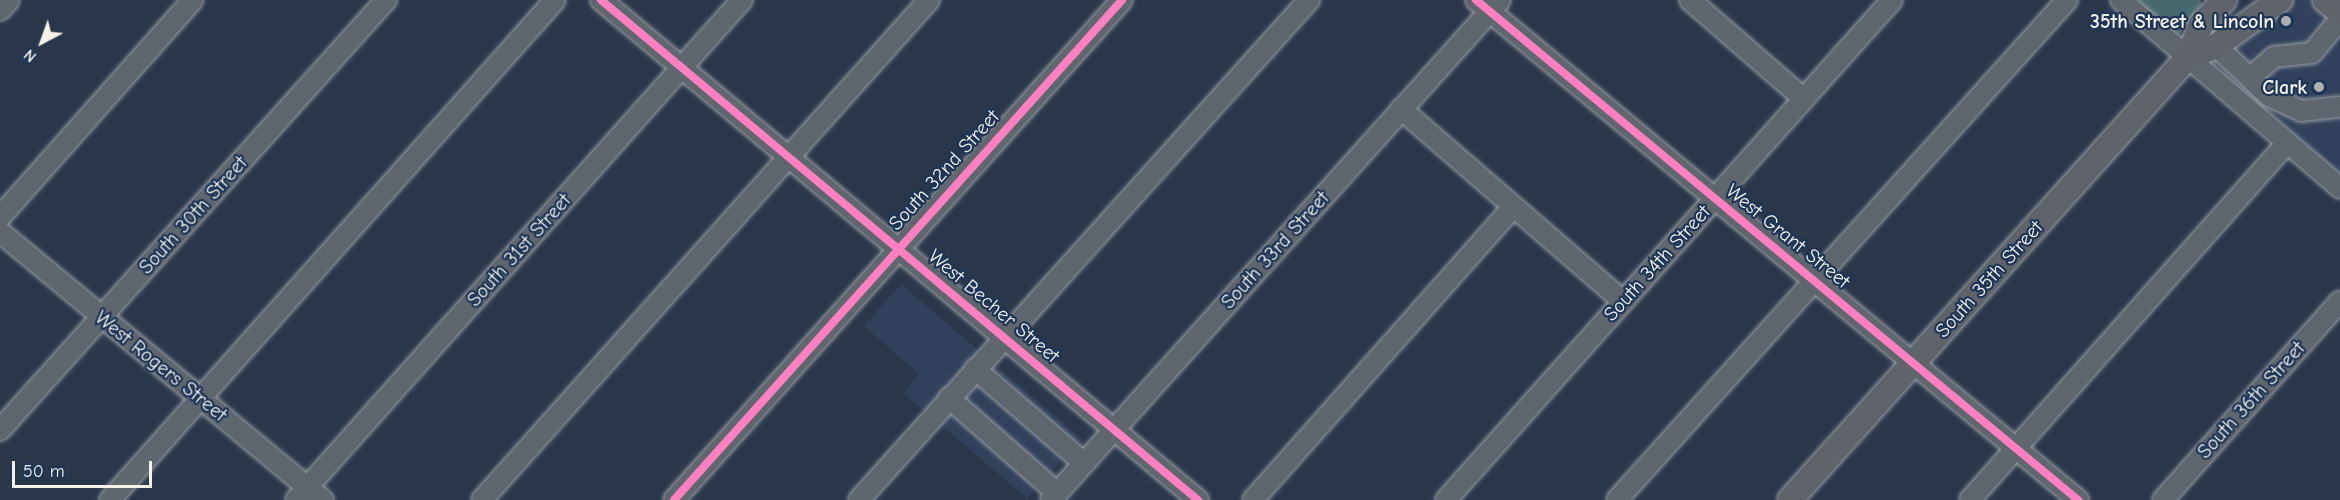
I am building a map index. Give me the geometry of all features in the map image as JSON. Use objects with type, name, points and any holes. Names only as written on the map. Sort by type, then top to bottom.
[{"type":"main road","name":"South 35th Street","points":[[2187,57],[2216,46],[2280,0]]},
{"type":"main road","points":[[2325,0],[2340,12]]},
{"type":"main road","name":"South 35th Street","points":[[1790,500],[2187,57],[2201,25],[2216,4]]},
{"type":"street","points":[[0,10],[9,0]]},
{"type":"street","points":[[0,217],[193,0]]},
{"type":"street","name":"South 30th Street","points":[[0,430],[386,0]]},
{"type":"street","points":[[110,500],[555,0]]},
{"type":"street","name":"West Becher Street","points":[[601,0],[1005,336],[1198,500]]},
{"type":"street","name":"South 31st Street","points":[[309,496],[742,0]]},
{"type":"street","points":[[482,500],[788,155],[929,0]]},
{"type":"street","name":"South 32nd Street","points":[[674,500],[897,246],[1122,0]]},
{"type":"street","points":[[859,500],[1309,0]]},
{"type":"street","name":"South 34th Street","points":[[1446,500],[1892,0]]},
{"type":"street","points":[[1617,500],[2067,0]]},
{"type":"street","points":[[2121,0],[2340,188]]},
{"type":"street","points":[[1697,2],[1804,99]]},
{"type":"street","name":"West Grant Street","points":[[1489,4],[1715,198],[1915,362],[2078,500]]},
{"type":"street","name":"South 33rd Street","points":[[1054,496],[1401,109],[1489,4]]},
{"type":"street","points":[[2251,78],[2274,57],[2312,53],[2340,19]]},
{"type":"street","points":[[2216,46],[2269,96],[2301,111],[2340,107]]},
{"type":"street","points":[[1401,109],[1623,301]]},
{"type":"street","points":[[1970,500],[2287,143]]},
{"type":"street","points":[[1253,500],[1513,207]]},
{"type":"street","name":"West Rogers Street","points":[[0,232],[200,398],[309,496]]},
{"type":"street","name":"South 36th Street","points":[[2163,500],[2340,301]]},
{"type":"street","points":[[975,369],[1084,463]]},
{"type":"street","points":[[949,398],[1054,496]]},
{"type":"shaded area","points":[[2280,0],[2325,0],[2340,12],[2340,188],[2188,57]]},
{"type":"shaded area","points":[[901,284],[1082,439],[1027,498],[903,393],[919,374],[864,326]]},
{"type":"green space","points":[[2128,0],[2200,0],[2202,4],[2175,40]]},
{"type":"cycle path","points":[[601,0],[1198,500]]},
{"type":"cycle path","points":[[674,500],[1122,0]]},
{"type":"cycle path","points":[[1476,0],[2078,500]]},
{"type":"place","name":"35th Street & Lincoln","points":[[2286,21]]},
{"type":"place","name":"Clark","points":[[2319,87]]}]
